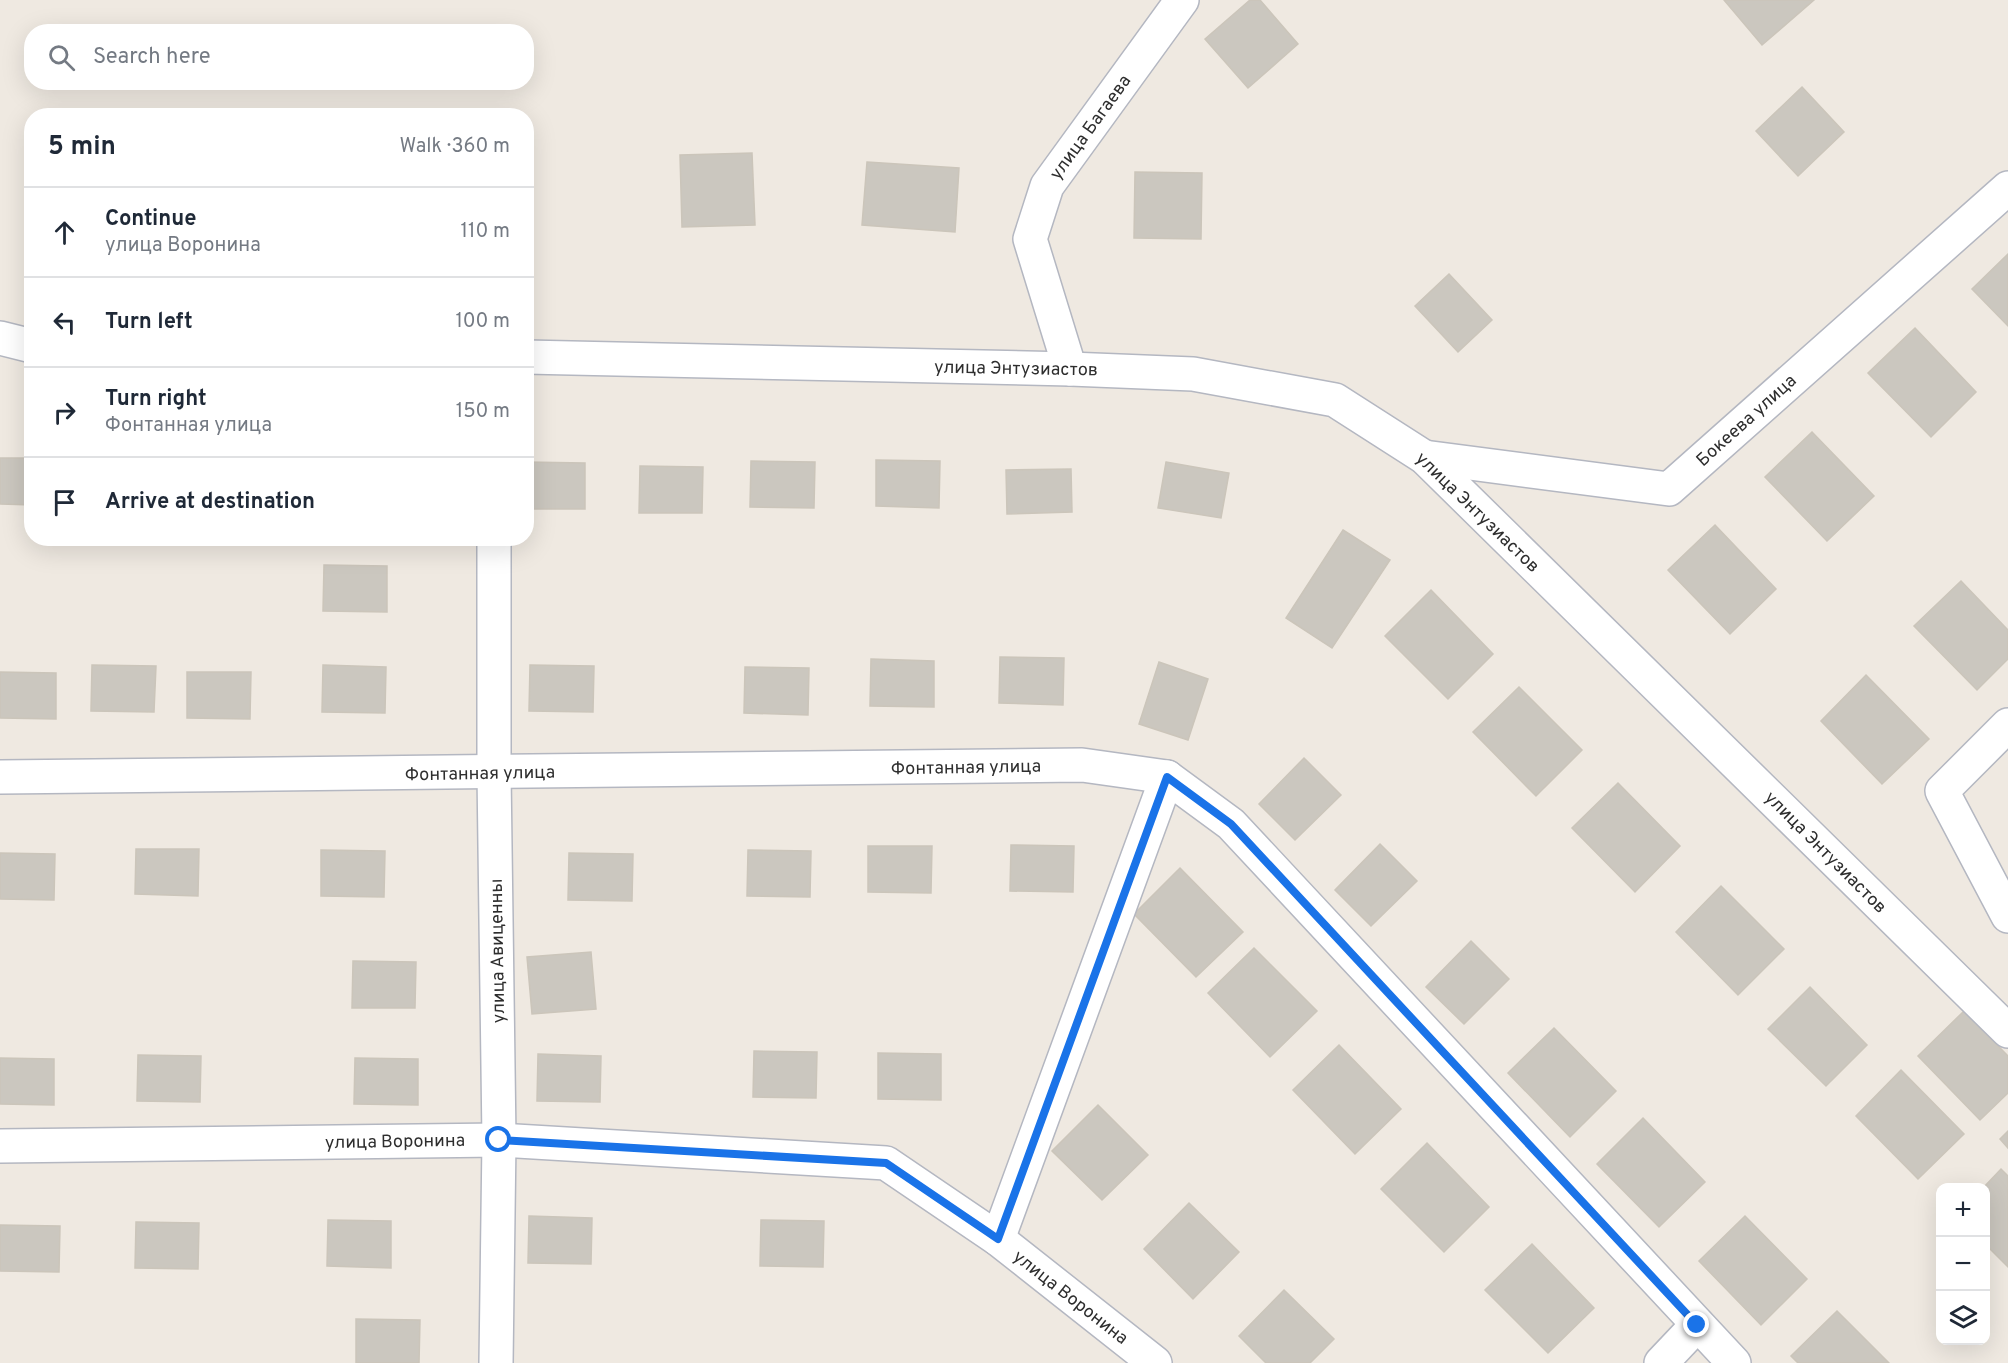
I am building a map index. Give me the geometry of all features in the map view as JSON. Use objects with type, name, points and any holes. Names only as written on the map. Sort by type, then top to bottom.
[{"type":"street","name":"улица Багаева","points":[[1070,369],[1030,239],[1047,186],[1182,0]]},
{"type":"street","name":"Бокеева улица","points":[[1424,457],[1669,489],[2008,188]]},
{"type":"street","points":[[0,338],[24,344]]},
{"type":"street","name":"улица Энтузиастов","points":[[534,357],[1070,369],[1193,374],[1335,400],[1424,457],[2008,1031]]},
{"type":"street","name":"улица Авиценны","points":[[494,546],[494,773],[499,1140],[496,1363]]},
{"type":"street","points":[[2008,725],[1942,791],[2008,916]]},
{"type":"street","name":"Фонтанная улица","points":[[0,777],[1082,765],[1167,777],[1231,824],[1697,1325]]},
{"type":"street","points":[[998,1239],[1167,777]]},
{"type":"street","name":"улица Воронина","points":[[0,1146],[499,1140],[886,1163],[998,1239],[1155,1363]]},
{"type":"street","points":[[1661,1363],[1697,1325],[1734,1363]]},
{"type":"building","points":[[1250,0],[1260,0],[1298,44],[1248,88],[1205,39]]},
{"type":"building","points":[[1724,0],[1814,0],[1762,45]]},
{"type":"building","points":[[1802,87],[1844,132],[1798,176],[1756,131]]},
{"type":"building","points":[[752,153],[755,225],[682,227],[680,155]]},
{"type":"building","points":[[867,162],[959,168],[955,232],[862,225]]},
{"type":"building","points":[[1135,172],[1202,173],[1201,239],[1134,238]]},
{"type":"building","points":[[2008,254],[2008,326],[1972,289]]},
{"type":"building","points":[[1449,274],[1492,320],[1458,352],[1415,306]]},
{"type":"building","points":[[1915,328],[1976,392],[1931,437],[1868,373]]},
{"type":"building","points":[[1812,432],[1874,496],[1827,541],[1765,477]]},
{"type":"building","points":[[0,458],[24,458],[24,505],[0,504]]},
{"type":"building","points":[[876,460],[940,461],[939,508],[876,506]]},
{"type":"building","points":[[751,461],[815,462],[814,508],[750,507]]},
{"type":"building","points":[[534,462],[585,463],[585,509],[534,509]]},
{"type":"building","points":[[1166,462],[1229,473],[1221,518],[1158,508]]},
{"type":"building","points":[[640,466],[703,467],[702,513],[639,513]]},
{"type":"building","points":[[1071,469],[1072,512],[1007,514],[1006,470]]},
{"type":"building","points":[[1715,525],[1776,589],[1730,634],[1668,570]]},
{"type":"building","points":[[1343,530],[1390,560],[1332,648],[1286,618]]},
{"type":"building","points":[[324,565],[387,566],[387,612],[323,611]]},
{"type":"building","points":[[1961,581],[2008,630],[2008,659],[1977,690],[1914,626]]},
{"type":"building","points":[[1431,590],[1493,654],[1448,699],[1385,636]]},
{"type":"building","points":[[1000,657],[1064,658],[1063,705],[999,703]]},
{"type":"building","points":[[871,659],[934,661],[934,707],[870,706]]},
{"type":"building","points":[[1159,662],[1208,679],[1188,740],[1139,724]]},
{"type":"building","points":[[92,665],[156,666],[154,712],[91,711]]},
{"type":"building","points":[[323,665],[386,667],[385,713],[322,712]]},
{"type":"building","points":[[530,665],[594,666],[593,712],[529,711]]},
{"type":"building","points":[[745,667],[809,668],[808,715],[744,713]]},
{"type":"building","points":[[0,672],[56,673],[56,719],[0,718]]},
{"type":"building","points":[[187,672],[251,672],[250,719],[187,718]]},
{"type":"building","points":[[1866,675],[1929,739],[1882,784],[1821,721]]},
{"type":"building","points":[[1519,687],[1582,750],[1536,796],[1473,732]]},
{"type":"building","points":[[1304,758],[1341,795],[1295,840],[1259,804]]},
{"type":"building","points":[[1618,783],[1680,846],[1635,892],[1572,828]]},
{"type":"building","points":[[1380,844],[1417,881],[1371,926],[1335,890]]},
{"type":"building","points":[[1011,845],[1074,846],[1073,892],[1010,891]]},
{"type":"building","points":[[868,846],[932,846],[931,893],[868,892]]},
{"type":"building","points":[[136,849],[199,849],[198,896],[135,894]]},
{"type":"building","points":[[321,850],[385,851],[384,897],[321,896]]},
{"type":"building","points":[[748,850],[811,851],[810,897],[747,896]]},
{"type":"building","points":[[0,853],[55,854],[54,900],[0,899]]},
{"type":"building","points":[[569,853],[633,854],[632,901],[568,900]]},
{"type":"building","points":[[1180,868],[1243,932],[1196,977],[1134,914]]},
{"type":"building","points":[[1721,886],[1784,949],[1738,995],[1676,932]]},
{"type":"building","points":[[1471,941],[1509,979],[1464,1024],[1426,987]]},
{"type":"building","points":[[1254,948],[1317,1011],[1270,1057],[1208,993]]},
{"type":"building","points":[[591,952],[596,1009],[532,1014],[527,957]]},
{"type":"building","points":[[353,961],[416,962],[415,1008],[352,1008]]},
{"type":"building","points":[[1810,987],[1867,1045],[1826,1086],[1768,1029]]},
{"type":"building","points":[[1964,1011],[2008,1056],[2008,1093],[1980,1120],[1918,1056]]},
{"type":"building","points":[[1554,1028],[1616,1091],[1570,1137],[1508,1073]]},
{"type":"building","points":[[1339,1045],[1401,1109],[1355,1154],[1293,1090]]},
{"type":"building","points":[[754,1051],[817,1052],[816,1098],[753,1097]]},
{"type":"building","points":[[878,1053],[941,1054],[941,1100],[878,1099]]},
{"type":"building","points":[[538,1054],[601,1056],[600,1102],[537,1101]]},
{"type":"building","points":[[138,1055],[201,1056],[200,1102],[137,1101]]},
{"type":"building","points":[[0,1058],[54,1059],[54,1105],[0,1104]]},
{"type":"building","points":[[355,1058],[418,1059],[418,1105],[354,1104]]},
{"type":"building","points":[[1901,1070],[1964,1134],[1918,1179],[1856,1116]]},
{"type":"building","points":[[1098,1105],[1148,1155],[1102,1200],[1052,1151]]},
{"type":"building","points":[[1643,1118],[1705,1182],[1659,1227],[1597,1164]]},
{"type":"building","points":[[2008,1131],[2008,1148],[2000,1139]]},
{"type":"building","points":[[1427,1143],[1489,1207],[1444,1252],[1381,1189]]},
{"type":"building","points":[[2001,1169],[2008,1176],[2008,1267],[1990,1249],[1990,1183],[1988,1183]]},
{"type":"building","points":[[1189,1203],[1239,1252],[1193,1299],[1144,1249]]},
{"type":"building","points":[[529,1216],[592,1218],[591,1264],[528,1263]]},
{"type":"building","points":[[1745,1216],[1807,1279],[1761,1325],[1699,1261]]},
{"type":"building","points":[[328,1220],[391,1221],[391,1268],[327,1266]]},
{"type":"building","points":[[761,1220],[824,1221],[823,1267],[760,1266]]},
{"type":"building","points":[[136,1222],[199,1223],[198,1269],[135,1268]]},
{"type":"building","points":[[0,1225],[60,1226],[59,1272],[0,1271]]},
{"type":"building","points":[[1532,1244],[1594,1308],[1548,1353],[1485,1290]]},
{"type":"building","points":[[1284,1290],[1334,1339],[1310,1363],[1266,1363],[1239,1336]]},
{"type":"building","points":[[1837,1311],[1889,1363],[1798,1363],[1791,1356]]},
{"type":"building","points":[[356,1319],[420,1320],[419,1363],[356,1363]]},
{"type":"route","points":[[499,1140],[886,1163],[998,1239],[1167,777],[1231,824],[1697,1325]]}]
